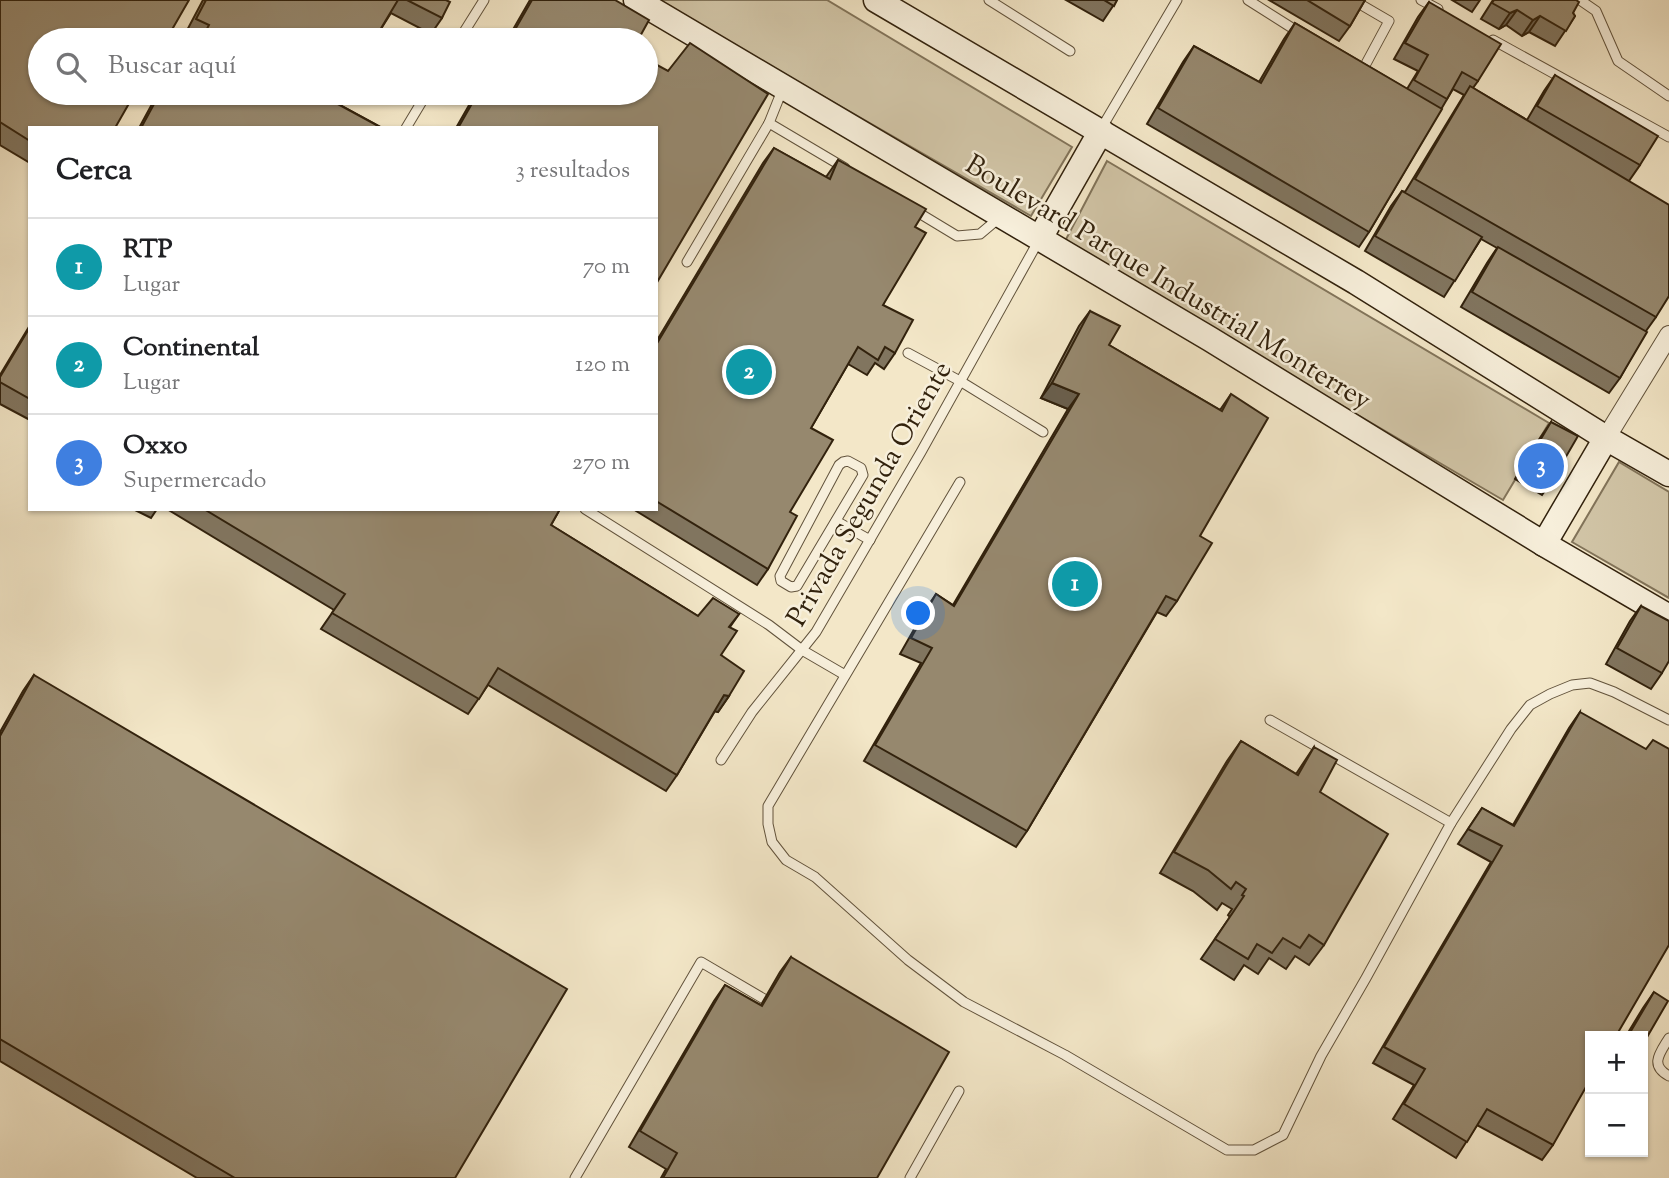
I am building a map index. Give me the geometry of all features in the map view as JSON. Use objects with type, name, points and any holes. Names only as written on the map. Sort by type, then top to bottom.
[{"type":"street","name":"Boulevard Parque Industrial Monterrey","points":[[635,0],[1210,339],[1544,544],[1669,617]]},
{"type":"street","points":[[876,0],[1356,282],[1606,438],[1669,474]]},
{"type":"street","points":[[1040,238],[1101,131]]},
{"type":"street","points":[[1544,544],[1669,335]]},
{"type":"lane","points":[[466,28],[484,0]]},
{"type":"lane","points":[[989,0],[1070,51]]},
{"type":"lane","points":[[1101,131],[1177,0]]},
{"type":"lane","points":[[1248,0],[1305,37]]},
{"type":"lane","points":[[1350,66],[1361,73],[1389,21],[1353,0]]},
{"type":"lane","points":[[1421,0],[1445,13]]},
{"type":"lane","points":[[1580,0],[1596,11],[1618,61],[1669,96]]},
{"type":"lane","points":[[1480,33],[1669,137]]},
{"type":"lane","points":[[687,262],[769,123],[783,86]]},
{"type":"lane","points":[[407,126],[420,105]]},
{"type":"lane","points":[[769,123],[852,172]]},
{"type":"lane","points":[[910,207],[957,236],[980,234],[1002,215]]},
{"type":"lane","name":"Privada Segunda Oriente","points":[[721,760],[752,712],[816,632],[921,452],[1040,238]]},
{"type":"lane","points":[[908,353],[1043,432]]},
{"type":"lane","points":[[848,461],[861,468],[863,475],[836,521],[797,586],[791,587],[781,581],[780,576],[839,465],[848,461]]},
{"type":"lane","points":[[960,482],[768,806],[772,842],[786,860],[816,877],[908,960],[964,1002],[1066,1055],[1227,1150],[1254,1150],[1283,1135],[1321,1056],[1451,823],[1503,741],[1530,705],[1572,685],[1590,683],[1669,720]]},
{"type":"lane","points":[[588,511],[845,675]]},
{"type":"lane","points":[[836,521],[870,540]]},
{"type":"lane","points":[[1270,720],[1451,823]]},
{"type":"lane","points":[[575,1178],[701,962],[764,999]]},
{"type":"lane","points":[[1669,1038],[1658,1056],[1658,1063],[1660,1070],[1669,1076]]},
{"type":"lane","points":[[910,1178],[959,1091]]},
{"type":"shaded area","points":[[656,0],[827,0],[1072,147],[1031,216]]},
{"type":"shaded area","points":[[1107,161],[1549,423],[1503,500],[1064,243]]},
{"type":"shaded area","points":[[1619,462],[1669,492],[1669,598],[1572,542]]},
{"type":"building","points":[[0,0],[189,0],[173,28],[28,28],[28,105],[128,105],[116,126],[28,126],[28,140],[0,122]]},
{"type":"building","points":[[206,0],[398,0],[381,28],[207,28],[209,25],[196,19]]},
{"type":"building","points":[[407,0],[446,0],[450,2],[442,18]]},
{"type":"building","points":[[532,0],[615,0],[649,20],[645,28],[516,28]]},
{"type":"building","points":[[1104,0],[1117,0],[1114,6]]},
{"type":"building","points":[[1307,0],[1365,0],[1350,26]]},
{"type":"building","points":[[1494,0],[1579,2],[1566,31],[1540,16],[1533,20],[1517,10],[1510,13],[1492,3]]},
{"type":"building","points":[[1429,2],[1501,44],[1478,81],[1462,72],[1447,99],[1414,80],[1428,55],[1405,43]]},
{"type":"building","points":[[1295,23],[1442,109],[1369,232],[1158,108],[1194,46],[1261,83]]},
{"type":"building","points":[[690,43],[768,94],[658,281],[658,126],[459,126],[471,105],[658,105],[658,66],[668,71]]},
{"type":"building","points":[[1555,75],[1658,136],[1640,165],[1537,106]]},
{"type":"building","points":[[1470,86],[1669,205],[1669,296],[1656,317],[1415,179]]},
{"type":"building","points":[[153,105],[340,105],[378,126],[142,126]]},
{"type":"building","points":[[774,148],[830,179],[838,160],[926,209],[915,227],[926,233],[883,305],[913,320],[895,353],[885,347],[878,360],[858,347],[811,428],[833,440],[790,512],[797,516],[768,569],[658,502],[658,342]]},
{"type":"building","points":[[1402,191],[1482,237],[1455,281],[1375,236]]},
{"type":"building","points":[[1498,247],[1647,332],[1620,378],[1472,292]]},
{"type":"building","points":[[1090,311],[1120,326],[1109,345],[1222,411],[1231,394],[1268,418],[1200,536],[1212,543],[1177,601],[1166,596],[1027,831],[875,745],[932,648],[911,638],[936,594],[954,606],[1079,394],[1052,383]]},
{"type":"building","points":[[28,330],[28,398],[0,382],[0,377]]},
{"type":"building","points":[[1551,422],[1578,436],[1553,479],[1526,464]]},
{"type":"building","points":[[207,511],[559,511],[551,525],[698,616],[713,598],[739,614],[729,627],[737,631],[721,655],[744,671],[729,696],[724,695],[677,775],[498,668],[479,699],[332,613],[345,594]]},
{"type":"building","points":[[1641,606],[1669,621],[1669,661],[1662,673],[1617,648]]},
{"type":"building","points":[[34,675],[567,989],[455,1178],[235,1178],[0,1039],[0,736]]},
{"type":"building","points":[[1580,712],[1646,749],[1653,740],[1669,749],[1669,945],[1619,1031],[1585,1031],[1585,1089],[1553,1145],[1487,1109],[1467,1142],[1404,1104],[1425,1069],[1384,1047],[1502,846],[1468,829],[1482,808],[1514,826]]},
{"type":"building","points":[[1241,741],[1298,775],[1314,747],[1337,760],[1320,792],[1388,834],[1324,945],[1309,935],[1300,948],[1283,938],[1272,953],[1257,944],[1248,959],[1215,939],[1246,889],[1236,882],[1231,889],[1208,870],[1174,852]]},
{"type":"building","points":[[791,957],[949,1052],[877,1178],[663,1178],[677,1153],[640,1131],[725,985],[762,1006]]},
{"type":"building","points":[[1654,992],[1668,1001],[1648,1035],[1648,1031],[1631,1031]]},
{"type":"place","name":"Continental","points":[[749,372]]},
{"type":"place","name":"Oxxo","points":[[1541,466]]},
{"type":"place","name":"RTP","points":[[1075,584]]}]
